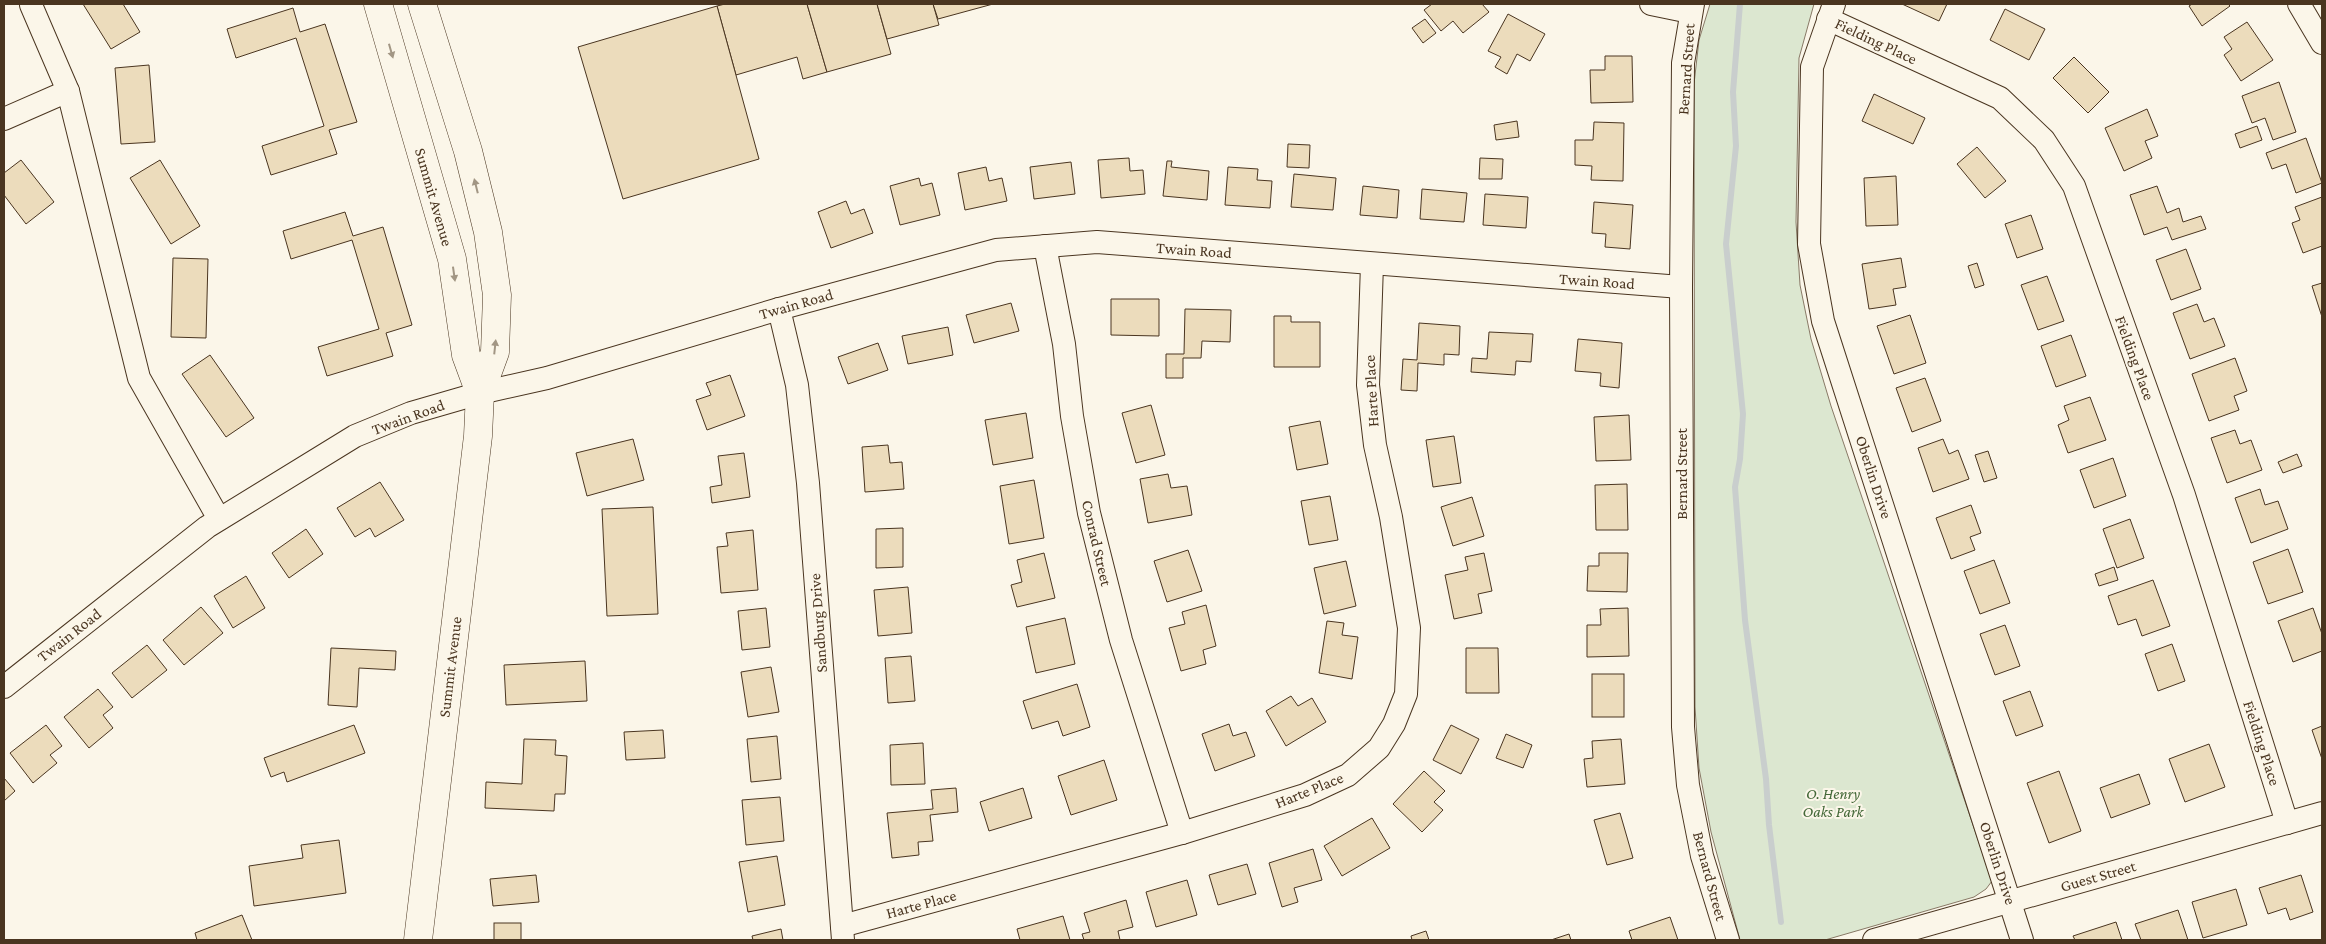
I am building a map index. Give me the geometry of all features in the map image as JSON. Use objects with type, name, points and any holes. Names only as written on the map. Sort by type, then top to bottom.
[{"type":"main road","name":"Summit Avenue","points":[[378,4],[452,259],[466,355],[480,393]]},
{"type":"main road","name":"Summit Avenue","points":[[418,940],[478,436],[480,393],[495,352],[497,295],[488,232],[468,151],[422,4]]},
{"type":"street","points":[[1651,4],[1691,8]]},
{"type":"street","points":[[2299,4],[2322,43]]},
{"type":"street","points":[[30,5],[68,91],[139,378],[219,519]]},
{"type":"street","name":"Bernard Street","points":[[1691,8],[1683,63],[1681,287],[1683,727],[1688,785],[1702,856],[1728,940]]},
{"type":"street","name":"Fielding Place","points":[[1831,11],[2000,98],[2044,140],[2074,186],[2184,495],[2287,822]]},
{"type":"street","name":"Oberlin Drive","points":[[1831,11],[1812,67],[1809,244],[1823,321],[2022,940]]},
{"type":"street","points":[[4,119],[68,91]]},
{"type":"street","name":"Twain Road","points":[[4,687],[219,519],[354,436],[411,413],[480,393],[547,378],[779,309],[996,250],[1097,242],[1681,287]]},
{"type":"street","name":"Conrad Street","points":[[1046,246],[1064,344],[1072,416],[1089,513],[1121,640],[1182,833]]},
{"type":"street","name":"Harte Place","points":[[842,933],[1305,796],[1348,775],[1378,748],[1394,724],[1406,694],[1409,628],[1391,517],[1375,445],[1368,385],[1372,264]]},
{"type":"street","name":"Sandburg Drive","points":[[779,309],[797,385],[808,483],[842,933]]},
{"type":"street","name":"Guest Street","points":[[1874,940],[2322,813]]},
{"type":"green space","name":"O. Henry Oaks Park","points":[[1710,4],[1814,4],[1799,58],[1796,222],[1800,285],[1811,339],[1831,406],[1992,881],[1986,889],[1974,897],[1825,940],[1740,940],[1711,832],[1699,768],[1695,707],[1694,84],[1699,40]]},
{"type":"building","points":[[83,4],[123,4],[140,32],[111,49]]},
{"type":"building","points":[[725,4],[807,4],[827,72],[803,79],[797,57],[736,75],[717,6]]},
{"type":"building","points":[[807,4],[877,4],[891,54],[827,72]]},
{"type":"building","points":[[877,4],[933,4],[939,25],[887,39]]},
{"type":"building","points":[[933,4],[993,4],[938,19]]},
{"type":"building","points":[[1432,4],[1482,4],[1489,12],[1463,33],[1453,21],[1441,31],[1424,10]]},
{"type":"building","points":[[1902,4],[1947,4],[1939,21]]},
{"type":"building","points":[[2192,4],[2228,4],[2230,6],[2202,26],[2189,6]]},
{"type":"building","points":[[717,6],[759,159],[623,199],[578,47]]},
{"type":"building","points":[[293,8],[300,32],[325,24],[357,122],[329,130],[337,154],[271,175],[262,146],[324,126],[296,38],[236,58],[227,29]]},
{"type":"building","points":[[2005,9],[2045,29],[2029,60],[1990,40]]},
{"type":"building","points":[[1508,14],[1545,34],[1530,61],[1517,54],[1507,74],[1495,67],[1501,57],[1488,51]]},
{"type":"building","points":[[1425,19],[1436,33],[1423,43],[1412,28]]},
{"type":"building","points":[[2247,22],[2273,60],[2241,81],[2224,55],[2232,49],[2224,37]]},
{"type":"building","points":[[1605,56],[1632,56],[1633,102],[1591,103],[1590,70],[1605,70]]},
{"type":"building","points":[[2074,57],[2109,92],[2088,113],[2053,78]]},
{"type":"building","points":[[149,65],[155,142],[121,144],[115,68]]},
{"type":"building","points":[[2279,82],[2296,132],[2273,140],[2265,118],[2252,123],[2242,96]]},
{"type":"building","points":[[1874,94],[1925,118],[1913,144],[1862,121]]},
{"type":"building","points":[[2147,109],[2158,136],[2145,141],[2152,158],[2124,171],[2105,128]]},
{"type":"building","points":[[1517,121],[1519,137],[1496,140],[1494,125]]},
{"type":"building","points":[[1594,122],[1624,123],[1623,181],[1591,180],[1592,166],[1575,165],[1575,140],[1593,140]]},
{"type":"building","points":[[2257,126],[2262,140],[2240,148],[2235,134]]},
{"type":"building","points":[[2306,138],[2322,183],[2296,193],[2286,164],[2272,169],[2266,153]]},
{"type":"building","points":[[1288,144],[1310,145],[1309,168],[1287,167]]},
{"type":"building","points":[[1977,147],[2006,181],[1985,198],[1957,164]]},
{"type":"building","points":[[1129,158],[1130,171],[1143,170],[1145,194],[1101,198],[1098,160]]},
{"type":"building","points":[[1480,158],[1503,159],[1502,179],[1479,179]]},
{"type":"building","points":[[21,160],[54,202],[26,224],[4,195],[4,173]]},
{"type":"building","points":[[160,160],[200,226],[171,244],[130,178]]},
{"type":"building","points":[[1167,161],[1172,161],[1171,167],[1209,171],[1207,200],[1163,196]]},
{"type":"building","points":[[1071,162],[1075,194],[1034,199],[1030,167]]},
{"type":"building","points":[[986,167],[989,181],[1002,178],[1007,201],[965,210],[958,173]]},
{"type":"building","points":[[1228,167],[1258,169],[1257,180],[1272,181],[1270,208],[1225,205]]},
{"type":"building","points":[[1294,174],[1336,178],[1333,210],[1291,207]]},
{"type":"building","points":[[1896,176],[1898,225],[1866,226],[1864,178]]},
{"type":"building","points":[[919,178],[921,186],[932,183],[940,215],[900,225],[890,186]]},
{"type":"building","points":[[1363,186],[1399,190],[1397,218],[1360,215]]},
{"type":"building","points":[[2157,186],[2167,213],[2179,208],[2183,222],[2201,216],[2206,229],[2172,240],[2167,227],[2144,235],[2130,195]]},
{"type":"building","points":[[1422,189],[1467,193],[1464,222],[1420,219]]},
{"type":"building","points":[[1485,194],[1528,197],[1526,228],[1483,225]]},
{"type":"building","points":[[2322,197],[2322,246],[2303,253],[2292,223],[2300,220],[2295,207]]},
{"type":"building","points":[[846,201],[851,214],[864,209],[873,233],[831,248],[818,212]]},
{"type":"building","points":[[1594,202],[1633,205],[1630,249],[1605,247],[1606,234],[1592,233]]},
{"type":"building","points":[[345,212],[353,236],[383,227],[412,325],[386,333],[393,356],[327,376],[318,347],[379,329],[352,240],[291,259],[283,231]]},
{"type":"building","points":[[2031,215],[2043,249],[2017,258],[2005,224]]},
{"type":"building","points":[[2186,249],[2201,289],[2171,300],[2156,260]]},
{"type":"building","points":[[173,258],[208,259],[206,338],[171,337]]},
{"type":"building","points":[[1901,258],[1906,287],[1893,289],[1896,305],[1869,309],[1862,264]]},
{"type":"building","points":[[1977,263],[1984,285],[1975,288],[1968,266]]},
{"type":"building","points":[[2047,276],[2064,321],[2038,330],[2021,285]]},
{"type":"building","points":[[2322,283],[2322,317],[2312,286]]},
{"type":"building","points":[[1111,299],[1159,299],[1159,336],[1111,335]]},
{"type":"building","points":[[1011,303],[1019,331],[974,343],[966,315]]},
{"type":"building","points":[[2197,304],[2204,322],[2214,318],[2225,346],[2190,359],[2173,313]]},
{"type":"building","points":[[1185,309],[1231,310],[1230,342],[1202,341],[1201,358],[1183,358],[1183,378],[1166,378],[1166,354],[1184,354]]},
{"type":"building","points":[[1910,315],[1926,363],[1894,374],[1877,326]]},
{"type":"building","points":[[1274,316],[1291,316],[1291,322],[1320,322],[1320,367],[1274,367]]},
{"type":"building","points":[[1419,323],[1460,326],[1459,355],[1444,354],[1444,365],[1418,363],[1417,391],[1401,390],[1403,359],[1417,360]]},
{"type":"building","points":[[948,327],[953,355],[908,364],[902,336]]},
{"type":"building","points":[[1489,332],[1533,334],[1531,362],[1516,361],[1515,375],[1471,372],[1472,358],[1487,359]]},
{"type":"building","points":[[2071,335],[2086,376],[2056,387],[2041,346]]},
{"type":"building","points":[[1578,339],[1622,343],[1619,388],[1600,386],[1601,373],[1575,371]]},
{"type":"building","points":[[878,343],[888,370],[848,384],[838,357]]},
{"type":"building","points":[[210,355],[254,418],[226,437],[182,374]]},
{"type":"building","points":[[2235,358],[2247,391],[2234,396],[2239,410],[2209,421],[2192,374]]},
{"type":"building","points":[[730,375],[745,416],[707,430],[696,400],[711,395],[706,383]]},
{"type":"building","points":[[1925,378],[1941,421],[1912,432],[1896,388]]},
{"type":"building","points":[[2090,397],[2106,440],[2068,453],[2058,425],[2069,420],[2064,406]]},
{"type":"building","points":[[1151,405],[1165,455],[1136,463],[1122,413]]},
{"type":"building","points":[[1026,413],[1033,458],[993,465],[985,420]]},
{"type":"building","points":[[1629,415],[1631,460],[1596,461],[1594,417]]},
{"type":"building","points":[[1320,421],[1328,464],[1297,470],[1289,427]]},
{"type":"building","points":[[2235,430],[2240,444],[2251,440],[2262,470],[2227,483],[2211,438]]},
{"type":"building","points":[[1454,436],[1461,483],[1433,487],[1426,440]]},
{"type":"building","points":[[633,439],[644,480],[587,496],[576,453]]},
{"type":"building","points":[[1943,439],[1949,454],[1958,450],[1969,479],[1933,492],[1918,448]]},
{"type":"building","points":[[888,445],[890,463],[902,462],[904,489],[865,492],[862,447]]},
{"type":"building","points":[[1988,451],[1997,478],[1984,482],[1975,455]]},
{"type":"building","points":[[744,453],[750,497],[712,503],[710,487],[722,485],[718,456]]},
{"type":"building","points":[[2297,454],[2302,466],[2283,473],[2278,462]]},
{"type":"building","points":[[2113,458],[2126,496],[2094,508],[2080,470]]},
{"type":"building","points":[[1168,474],[1171,488],[1187,486],[1192,515],[1148,523],[1140,479]]},
{"type":"building","points":[[1034,480],[1044,538],[1009,544],[1000,486]]},
{"type":"building","points":[[380,482],[404,520],[375,537],[370,528],[355,537],[337,508]]},
{"type":"building","points":[[1627,484],[1628,530],[1596,530],[1595,485]]},
{"type":"building","points":[[2260,489],[2265,505],[2278,501],[2288,529],[2251,543],[2235,498]]},
{"type":"building","points":[[1330,496],[1338,540],[1309,545],[1301,501]]},
{"type":"building","points":[[1472,497],[1484,536],[1453,546],[1441,507]]},
{"type":"building","points":[[1971,505],[1981,533],[1970,537],[1975,550],[1951,559],[1936,518]]},
{"type":"building","points":[[653,507],[658,614],[607,616],[602,509]]},
{"type":"building","points":[[2130,519],[2144,558],[2117,568],[2103,529]]},
{"type":"building","points":[[903,528],[903,567],[876,568],[876,529]]},
{"type":"building","points":[[306,529],[323,554],[289,578],[272,553]]},
{"type":"building","points":[[753,530],[758,590],[721,593],[717,547],[728,546],[726,533]]},
{"type":"building","points":[[2288,549],[2303,592],[2268,604],[2253,562]]},
{"type":"building","points":[[1188,550],[1202,591],[1167,602],[1154,561]]},
{"type":"building","points":[[1044,553],[1055,598],[1017,607],[1011,585],[1022,582],[1017,560]]},
{"type":"building","points":[[1484,553],[1492,591],[1478,594],[1482,613],[1454,619],[1445,575],[1468,570],[1465,557]]},
{"type":"building","points":[[1599,553],[1628,553],[1627,592],[1587,591],[1588,566],[1599,566]]},
{"type":"building","points":[[1994,560],[2010,603],[1980,614],[1964,571]]},
{"type":"building","points":[[1346,561],[1356,606],[1324,614],[1314,568]]},
{"type":"building","points":[[2114,567],[2118,580],[2099,586],[2095,574]]},
{"type":"building","points":[[246,576],[265,608],[233,628],[214,596]]},
{"type":"building","points":[[2153,580],[2170,626],[2142,636],[2136,619],[2118,625],[2108,596]]},
{"type":"building","points":[[908,587],[912,633],[878,636],[874,590]]},
{"type":"building","points":[[1206,605],[1216,646],[1203,650],[1206,664],[1181,671],[1169,628],[1185,624],[1182,612]]},
{"type":"building","points":[[201,607],[223,633],[184,665],[163,640]]},
{"type":"building","points":[[766,608],[770,647],[742,650],[738,611]]},
{"type":"building","points":[[1628,608],[1629,656],[1587,657],[1587,625],[1601,625],[1600,609]]},
{"type":"building","points":[[2313,608],[2322,634],[2322,651],[2293,662],[2278,621]]},
{"type":"building","points":[[1065,618],[1075,664],[1036,673],[1026,627]]},
{"type":"building","points":[[1327,621],[1344,623],[1342,635],[1358,637],[1352,679],[1319,673]]},
{"type":"building","points":[[2005,625],[2020,666],[1995,675],[1980,634]]},
{"type":"building","points":[[2172,644],[2185,681],[2158,691],[2145,654]]},
{"type":"building","points":[[147,645],[167,670],[132,698],[112,673]]},
{"type":"building","points":[[331,648],[396,651],[395,670],[359,668],[357,707],[328,705]]},
{"type":"building","points":[[1466,648],[1498,648],[1499,693],[1466,693]]},
{"type":"building","points":[[911,656],[915,701],[888,703],[885,658]]},
{"type":"building","points":[[585,661],[587,701],[506,705],[504,665]]},
{"type":"building","points":[[771,667],[779,712],[748,717],[741,672]]},
{"type":"building","points":[[1592,674],[1624,674],[1624,717],[1592,717]]},
{"type":"building","points":[[1077,684],[1090,727],[1063,736],[1058,721],[1032,729],[1023,701]]},
{"type":"building","points":[[98,689],[113,707],[103,715],[113,728],[89,748],[64,717]]},
{"type":"building","points":[[2030,691],[2043,726],[2016,736],[2003,701]]},
{"type":"building","points":[[1291,696],[1298,706],[1312,698],[1326,722],[1286,746],[1266,711]]},
{"type":"building","points":[[1229,724],[1233,736],[1246,732],[1255,756],[1215,771],[1202,734]]},
{"type":"building","points":[[46,725],[62,746],[50,755],[57,763],[33,783],[10,753]]},
{"type":"building","points":[[354,725],[365,753],[287,782],[284,772],[271,777],[264,758]]},
{"type":"building","points":[[1451,725],[1479,739],[1461,774],[1433,760]]},
{"type":"building","points":[[2322,726],[2322,759],[2312,730]]},
{"type":"building","points":[[663,730],[665,758],[626,760],[624,732]]},
{"type":"building","points":[[1506,734],[1532,745],[1523,768],[1496,758]]},
{"type":"building","points":[[777,736],[781,779],[751,782],[747,739]]},
{"type":"building","points":[[524,739],[556,740],[555,755],[567,756],[565,794],[555,794],[554,811],[485,808],[486,782],[522,784]]},
{"type":"building","points":[[1621,739],[1625,784],[1587,787],[1584,759],[1593,758],[1592,741]]},
{"type":"building","points":[[923,743],[925,784],[891,785],[890,745]]},
{"type":"building","points":[[2209,744],[2225,787],[2185,802],[2169,759]]},
{"type":"building","points":[[1104,760],[1117,800],[1071,815],[1058,776]]},
{"type":"building","points":[[1424,771],[1445,791],[1434,802],[1443,810],[1422,832],[1393,804]]},
{"type":"building","points":[[2059,771],[2081,831],[2049,843],[2027,783]]},
{"type":"building","points":[[2139,774],[2150,804],[2111,818],[2100,788]]},
{"type":"building","points":[[4,778],[15,791],[4,801]]},
{"type":"building","points":[[956,788],[958,812],[930,815],[933,841],[918,842],[919,855],[892,858],[887,813],[933,809],[931,790]]},
{"type":"building","points":[[1023,788],[1032,818],[989,831],[980,802]]},
{"type":"building","points":[[780,797],[784,841],[746,845],[742,800]]},
{"type":"building","points":[[1620,813],[1633,858],[1607,865],[1594,820]]},
{"type":"building","points":[[1372,818],[1390,848],[1342,876],[1324,846]]},
{"type":"building","points":[[339,840],[346,893],[254,906],[249,866],[303,858],[301,845]]},
{"type":"building","points":[[1313,849],[1322,880],[1294,888],[1298,902],[1282,907],[1269,863]]},
{"type":"building","points":[[777,856],[785,905],[748,912],[739,862]]},
{"type":"building","points":[[1247,864],[1256,894],[1218,905],[1209,875]]},
{"type":"building","points":[[536,875],[539,902],[493,906],[490,879]]},
{"type":"building","points":[[2301,875],[2313,912],[2290,920],[2286,908],[2268,914],[2259,888]]},
{"type":"building","points":[[1187,880],[1197,915],[1156,927],[1146,892]]},
{"type":"building","points":[[2236,889],[2247,925],[2203,938],[2192,902]]},
{"type":"building","points":[[1126,900],[1133,927],[1118,931],[1120,940],[1084,940],[1082,934],[1090,932],[1084,913]]},
{"type":"building","points":[[2178,910],[2188,940],[2141,940],[2135,924]]},
{"type":"building","points":[[242,915],[252,940],[197,940],[195,933]]},
{"type":"building","points":[[1063,916],[1070,940],[1020,940],[1017,929]]},
{"type":"building","points":[[1670,917],[1678,940],[1632,940],[1629,931]]},
{"type":"building","points":[[2116,922],[2122,940],[2075,940],[2073,936]]},
{"type":"building","points":[[494,923],[521,923],[521,940],[494,940]]},
{"type":"building","points":[[781,929],[783,940],[753,940],[752,936]]},
{"type":"building","points":[[1426,931],[1429,940],[1412,940],[1411,936]]},
{"type":"building","points":[[1569,934],[1571,940],[1551,940]]},
{"type":"waterway","points":[[1740,4],[1733,92],[1736,146],[1726,244],[1743,414],[1740,459],[1735,487],[1745,620],[1766,779],[1769,825],[1781,922]]}]
